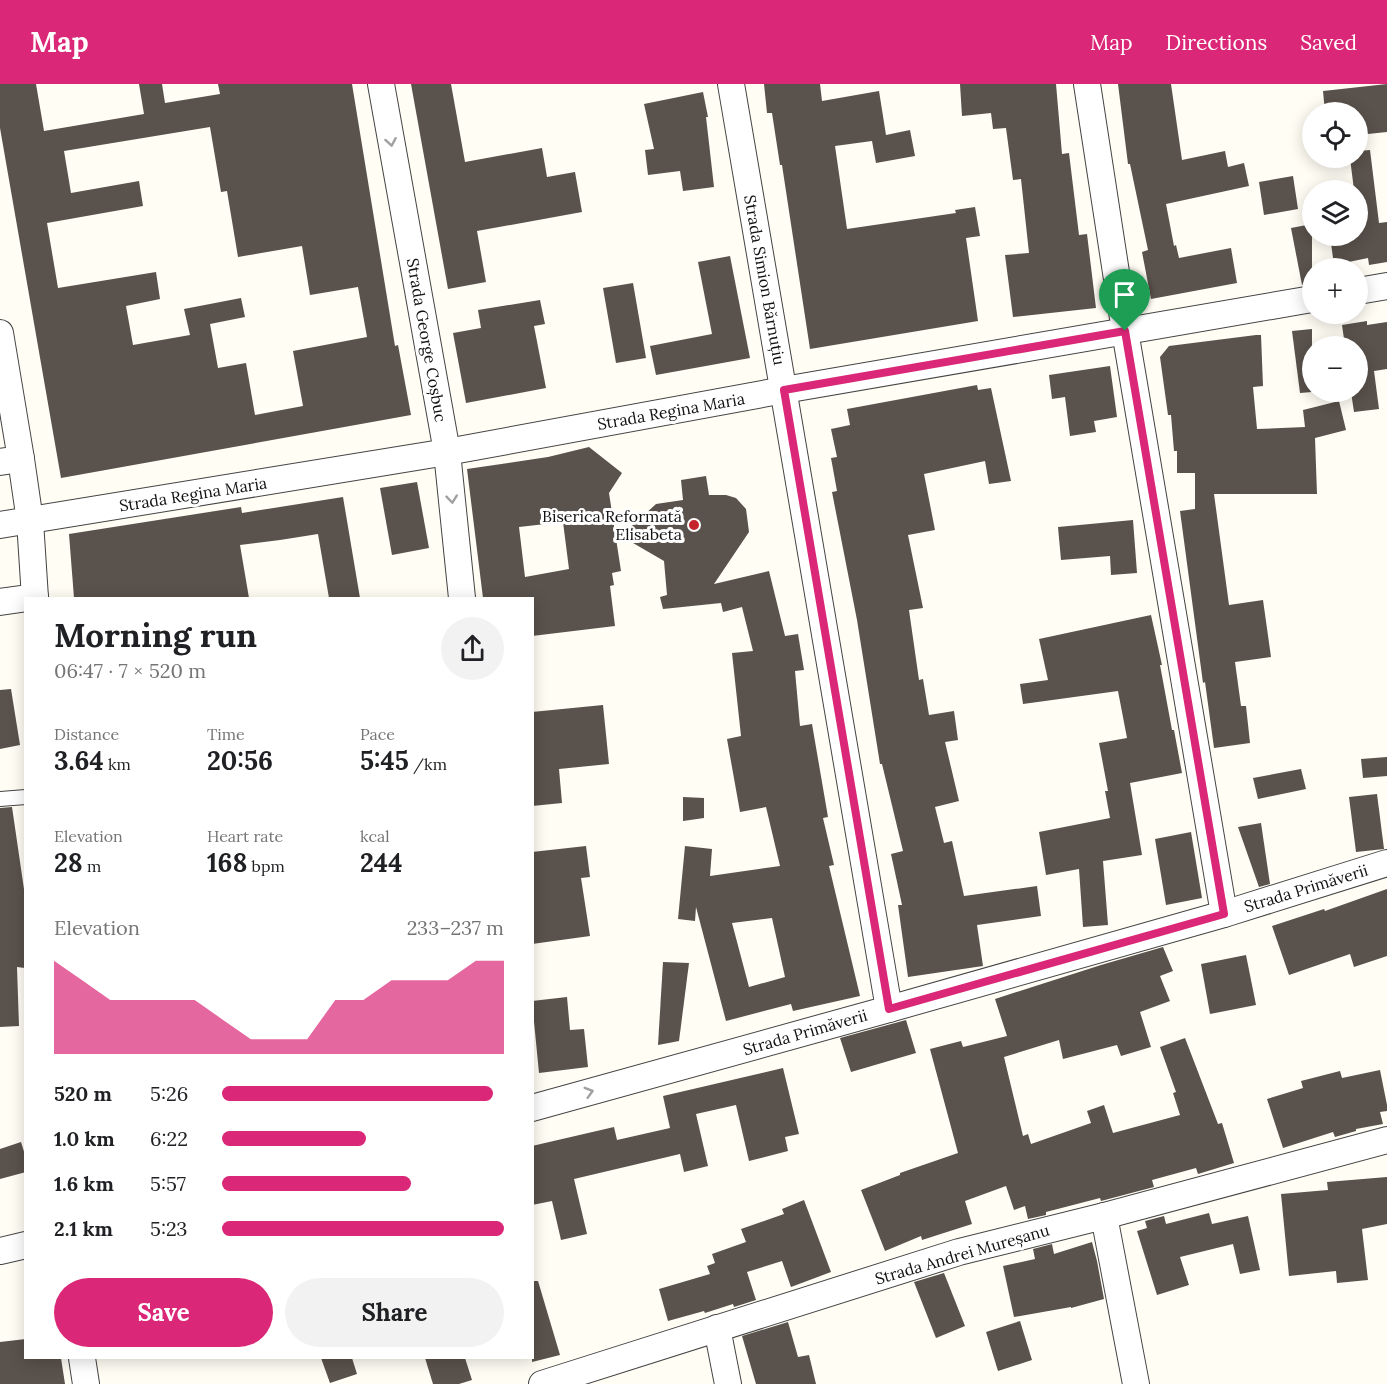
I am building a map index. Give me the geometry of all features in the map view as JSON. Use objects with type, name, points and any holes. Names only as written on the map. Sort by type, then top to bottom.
[{"type":"street","name":"Strada George Coșbuc","points":[[381,84],[447,452],[462,597]]},
{"type":"street","name":"Strada Simion Bărnuțiu","points":[[731,84],[889,1009]]},
{"type":"street","points":[[1087,84],[1125,331],[1224,914]]},
{"type":"street","points":[[1368,289],[1387,286]]},
{"type":"street","name":"Strada Regina Maria","points":[[0,525],[447,452],[784,390],[1302,301]]},
{"type":"street","points":[[0,333],[11,461],[30,520],[35,597]]},
{"type":"street","points":[[0,602],[24,599]]},
{"type":"street","name":"Strada Primăverii","points":[[534,1107],[1224,914],[1387,862]]},
{"type":"street","name":"Strada Andrei Mureșanu","points":[[542,1384],[959,1252],[1104,1216],[1387,1140]]},
{"type":"street","points":[[1104,1216],[1136,1384]]},
{"type":"street","points":[[0,1251],[24,1245]]},
{"type":"street","points":[[717,1328],[728,1384]]},
{"type":"street","points":[[82,1359],[86,1384]]},
{"type":"lane","points":[[0,800],[24,797]]},
{"type":"building","points":[[0,84],[36,84],[44,131],[144,114],[139,84],[162,84],[165,103],[220,94],[218,84],[352,84],[395,346],[398,345],[411,415],[61,478],[0,128]],"holes":[[[210,127],[221,192],[227,191],[238,257],[302,246],[310,295],[358,287],[367,337],[293,351],[303,406],[255,415],[246,363],[218,368],[210,324],[245,317],[241,298],[184,309],[190,335],[133,345],[126,306],[160,299],[156,272],[58,288],[47,223],[143,206],[139,181],[71,193],[64,151]]]},
{"type":"building","points":[[411,84],[451,84],[465,162],[542,148],[547,177],[575,172],[582,212],[477,231],[486,282],[448,289]]},
{"type":"building","points":[[764,84],[820,84],[822,101],[879,91],[886,135],[910,130],[915,156],[876,163],[872,141],[835,146],[847,229],[956,213],[955,210],[975,207],[980,236],[966,238],[978,321],[810,349],[782,165],[780,165],[772,113],[767,113]]},
{"type":"building","points":[[960,84],[1056,84],[1062,154],[1069,153],[1079,235],[1087,234],[1096,308],[1013,317],[1005,255],[1029,253],[1021,179],[1013,180],[1006,128],[993,129],[991,113],[962,116]]},
{"type":"building","points":[[1118,84],[1171,84],[1182,160],[1225,151],[1228,167],[1244,163],[1249,186],[1166,204],[1174,246],[1176,245],[1179,258],[1231,248],[1237,283],[1151,299],[1142,252],[1148,250],[1130,164],[1128,164]]},
{"type":"building","points":[[1387,84],[1387,132],[1368,134],[1368,102],[1324,102],[1323,91]]},
{"type":"building","points":[[703,92],[708,117],[706,117],[714,187],[683,191],[680,171],[648,175],[645,150],[654,149],[644,104]]},
{"type":"building","points":[[1368,150],[1370,150],[1379,223],[1387,222],[1387,262],[1369,265],[1368,258],[1333,258],[1331,246],[1368,246],[1368,180],[1353,180],[1351,168],[1368,168]]},
{"type":"building","points":[[1293,176],[1298,209],[1264,215],[1259,182]]},
{"type":"building","points":[[1302,226],[1302,246],[1312,246],[1312,258],[1302,258],[1302,285],[1291,228]]},
{"type":"building","points":[[730,256],[750,358],[656,375],[650,346],[712,334],[698,262]]},
{"type":"building","points":[[633,283],[646,358],[616,363],[603,288]]},
{"type":"building","points":[[540,300],[545,324],[534,326],[546,388],[466,403],[453,333],[481,328],[478,310]]},
{"type":"building","points":[[1387,322],[1387,369],[1374,371],[1379,409],[1354,412],[1352,402],[1368,402],[1368,336],[1344,336],[1342,325]]},
{"type":"building","points":[[1312,329],[1312,336],[1302,336],[1302,393],[1300,393],[1292,331]]},
{"type":"building","points":[[1261,335],[1263,386],[1253,387],[1257,429],[1305,427],[1303,410],[1339,402],[1346,430],[1315,438],[1317,494],[1214,494],[1229,605],[1263,600],[1271,657],[1235,662],[1241,706],[1246,706],[1250,743],[1214,748],[1180,511],[1195,509],[1195,473],[1177,473],[1177,451],[1174,451],[1171,415],[1168,415],[1160,357],[1169,346]]},
{"type":"building","points":[[1110,366],[1117,417],[1094,421],[1096,432],[1070,436],[1065,397],[1052,399],[1049,375]]},
{"type":"building","points":[[977,385],[978,390],[991,388],[1011,481],[989,484],[985,461],[924,474],[935,530],[908,535],[923,608],[909,610],[919,680],[923,679],[929,715],[954,711],[958,740],[945,742],[959,801],[935,807],[944,843],[952,841],[964,896],[1037,886],[1041,916],[977,925],[983,966],[908,977],[898,905],[902,905],[891,854],[903,851],[882,764],[880,764],[857,620],[832,492],[837,491],[831,458],[837,457],[831,429],[850,425],[847,409]]},
{"type":"building","points":[[589,447],[622,473],[609,493],[621,571],[612,573],[614,585],[610,586],[615,626],[534,636],[534,597],[483,597],[467,469],[548,457]],"holes":[[[563,522],[569,569],[525,577],[519,527]]]},
{"type":"building","points":[[706,476],[709,495],[726,495],[736,498],[746,509],[749,532],[714,584],[769,571],[785,636],[798,634],[804,670],[795,671],[800,726],[812,724],[828,817],[823,818],[834,865],[829,866],[860,996],[793,1011],[791,1004],[726,1021],[696,907],[695,921],[678,919],[685,846],[712,849],[710,876],[780,866],[766,807],[740,812],[727,739],[741,736],[732,653],[753,651],[742,607],[723,612],[721,603],[663,609],[660,597],[667,595],[664,561],[621,536],[656,504],[683,500],[681,480]],"holes":[[[772,918],[785,977],[749,987],[732,923]]]},
{"type":"building","points":[[417,482],[429,548],[392,555],[380,488]]},
{"type":"building","points":[[343,497],[360,597],[329,597],[318,534],[240,545],[249,597],[74,597],[69,534],[241,507],[242,513]]},
{"type":"building","points":[[1133,520],[1137,573],[1111,575],[1110,556],[1061,560],[1058,527]]},
{"type":"building","points":[[1151,615],[1182,773],[1130,783],[1142,855],[1103,861],[1108,925],[1083,927],[1079,869],[1046,875],[1039,832],[1110,818],[1105,791],[1108,791],[1099,743],[1127,738],[1118,691],[1023,704],[1020,684],[1048,680],[1039,639]]},
{"type":"building","points":[[11,689],[20,745],[0,749],[0,690]]},
{"type":"building","points":[[603,705],[609,764],[559,769],[562,803],[534,806],[534,712]]},
{"type":"building","points":[[1387,757],[1387,776],[1363,778],[1361,759]]},
{"type":"building","points":[[1301,769],[1306,789],[1258,799],[1253,778]]},
{"type":"building","points":[[1377,794],[1384,849],[1356,852],[1349,797]]},
{"type":"building","points":[[683,797],[704,798],[704,818],[683,821]]},
{"type":"building","points":[[12,807],[24,889],[24,968],[17,967],[19,1026],[0,1027],[0,808]]},
{"type":"building","points":[[1261,823],[1270,884],[1259,887],[1238,827]]},
{"type":"building","points":[[1191,832],[1202,898],[1166,905],[1155,839]]},
{"type":"building","points":[[586,846],[590,877],[581,878],[590,936],[534,944],[534,852]]},
{"type":"building","points":[[1387,889],[1387,956],[1354,967],[1350,954],[1289,975],[1272,926],[1324,909],[1325,911]]},
{"type":"building","points":[[1163,947],[1173,971],[1160,976],[1170,1001],[1140,1012],[1151,1047],[1121,1056],[1117,1045],[1063,1059],[1059,1040],[1004,1057],[1023,1136],[1028,1134],[1031,1144],[1091,1123],[1087,1111],[1104,1105],[1113,1133],[1180,1115],[1173,1093],[1176,1092],[1160,1047],[1185,1038],[1218,1124],[1222,1123],[1234,1163],[1198,1174],[1196,1168],[1152,1180],[1154,1187],[1101,1201],[1100,1198],[1028,1219],[1025,1206],[1014,1210],[1006,1186],[965,1201],[972,1224],[922,1240],[921,1236],[885,1251],[861,1190],[900,1175],[900,1173],[958,1153],[930,1049],[961,1041],[963,1047],[1007,1036],[995,999]]},
{"type":"building","points":[[1246,955],[1256,1005],[1210,1014],[1201,964]]},
{"type":"building","points":[[663,962],[689,963],[679,1041],[658,1045]]},
{"type":"building","points":[[567,997],[570,1030],[584,1029],[588,1067],[539,1073],[534,1001]]},
{"type":"building","points":[[906,1020],[916,1053],[851,1072],[840,1038]]},
{"type":"building","points":[[783,1068],[799,1134],[785,1137],[788,1151],[749,1161],[736,1105],[696,1114],[708,1166],[684,1172],[680,1154],[574,1179],[587,1234],[561,1240],[552,1201],[534,1205],[534,1146],[614,1127],[617,1140],[670,1128],[663,1096]]},
{"type":"building","points":[[1380,1070],[1387,1105],[1387,1111],[1380,1112],[1383,1124],[1356,1129],[1356,1131],[1335,1137],[1333,1132],[1283,1148],[1267,1099],[1303,1088],[1301,1081],[1340,1071],[1342,1078]]},
{"type":"building","points":[[21,1142],[24,1152],[24,1173],[0,1179],[0,1149]]},
{"type":"building","points":[[1387,1177],[1387,1224],[1362,1229],[1368,1280],[1337,1283],[1336,1271],[1289,1276],[1281,1194],[1328,1190],[1327,1182]]},
{"type":"building","points":[[804,1200],[831,1272],[791,1287],[782,1261],[747,1272],[756,1300],[668,1321],[659,1289],[710,1274],[707,1266],[715,1263],[712,1254],[746,1242],[741,1229],[784,1214],[782,1209]]},
{"type":"building","points":[[1209,1213],[1212,1224],[1248,1216],[1260,1270],[1240,1274],[1233,1244],[1180,1257],[1189,1285],[1157,1295],[1137,1231],[1147,1228],[1145,1221],[1164,1216],[1166,1224]]},
{"type":"building","points":[[1092,1242],[1104,1299],[1071,1308],[1014,1317],[1003,1266],[1035,1259],[1033,1249],[1052,1244],[1054,1254]]},
{"type":"building","points":[[944,1273],[965,1326],[936,1338],[914,1282]]},
{"type":"building","points":[[534,1281],[538,1281],[560,1355],[532,1362],[534,1359]]},
{"type":"building","points":[[1020,1321],[1032,1360],[998,1371],[986,1332]]},
{"type":"building","points":[[788,1322],[798,1357],[809,1355],[816,1384],[756,1384],[742,1336]]},
{"type":"building","points":[[24,1339],[24,1359],[61,1359],[65,1384],[0,1384],[0,1342]]},
{"type":"building","points":[[321,1359],[352,1359],[357,1374],[330,1383]]},
{"type":"building","points":[[425,1359],[465,1359],[472,1380],[459,1384],[433,1384]]},
{"type":"place","name":"Biserica Reformată Elisabeta","points":[[694,525]]},
{"type":"route","points":[[1125,331],[1224,914],[889,1009],[784,390],[1125,331]]}]
